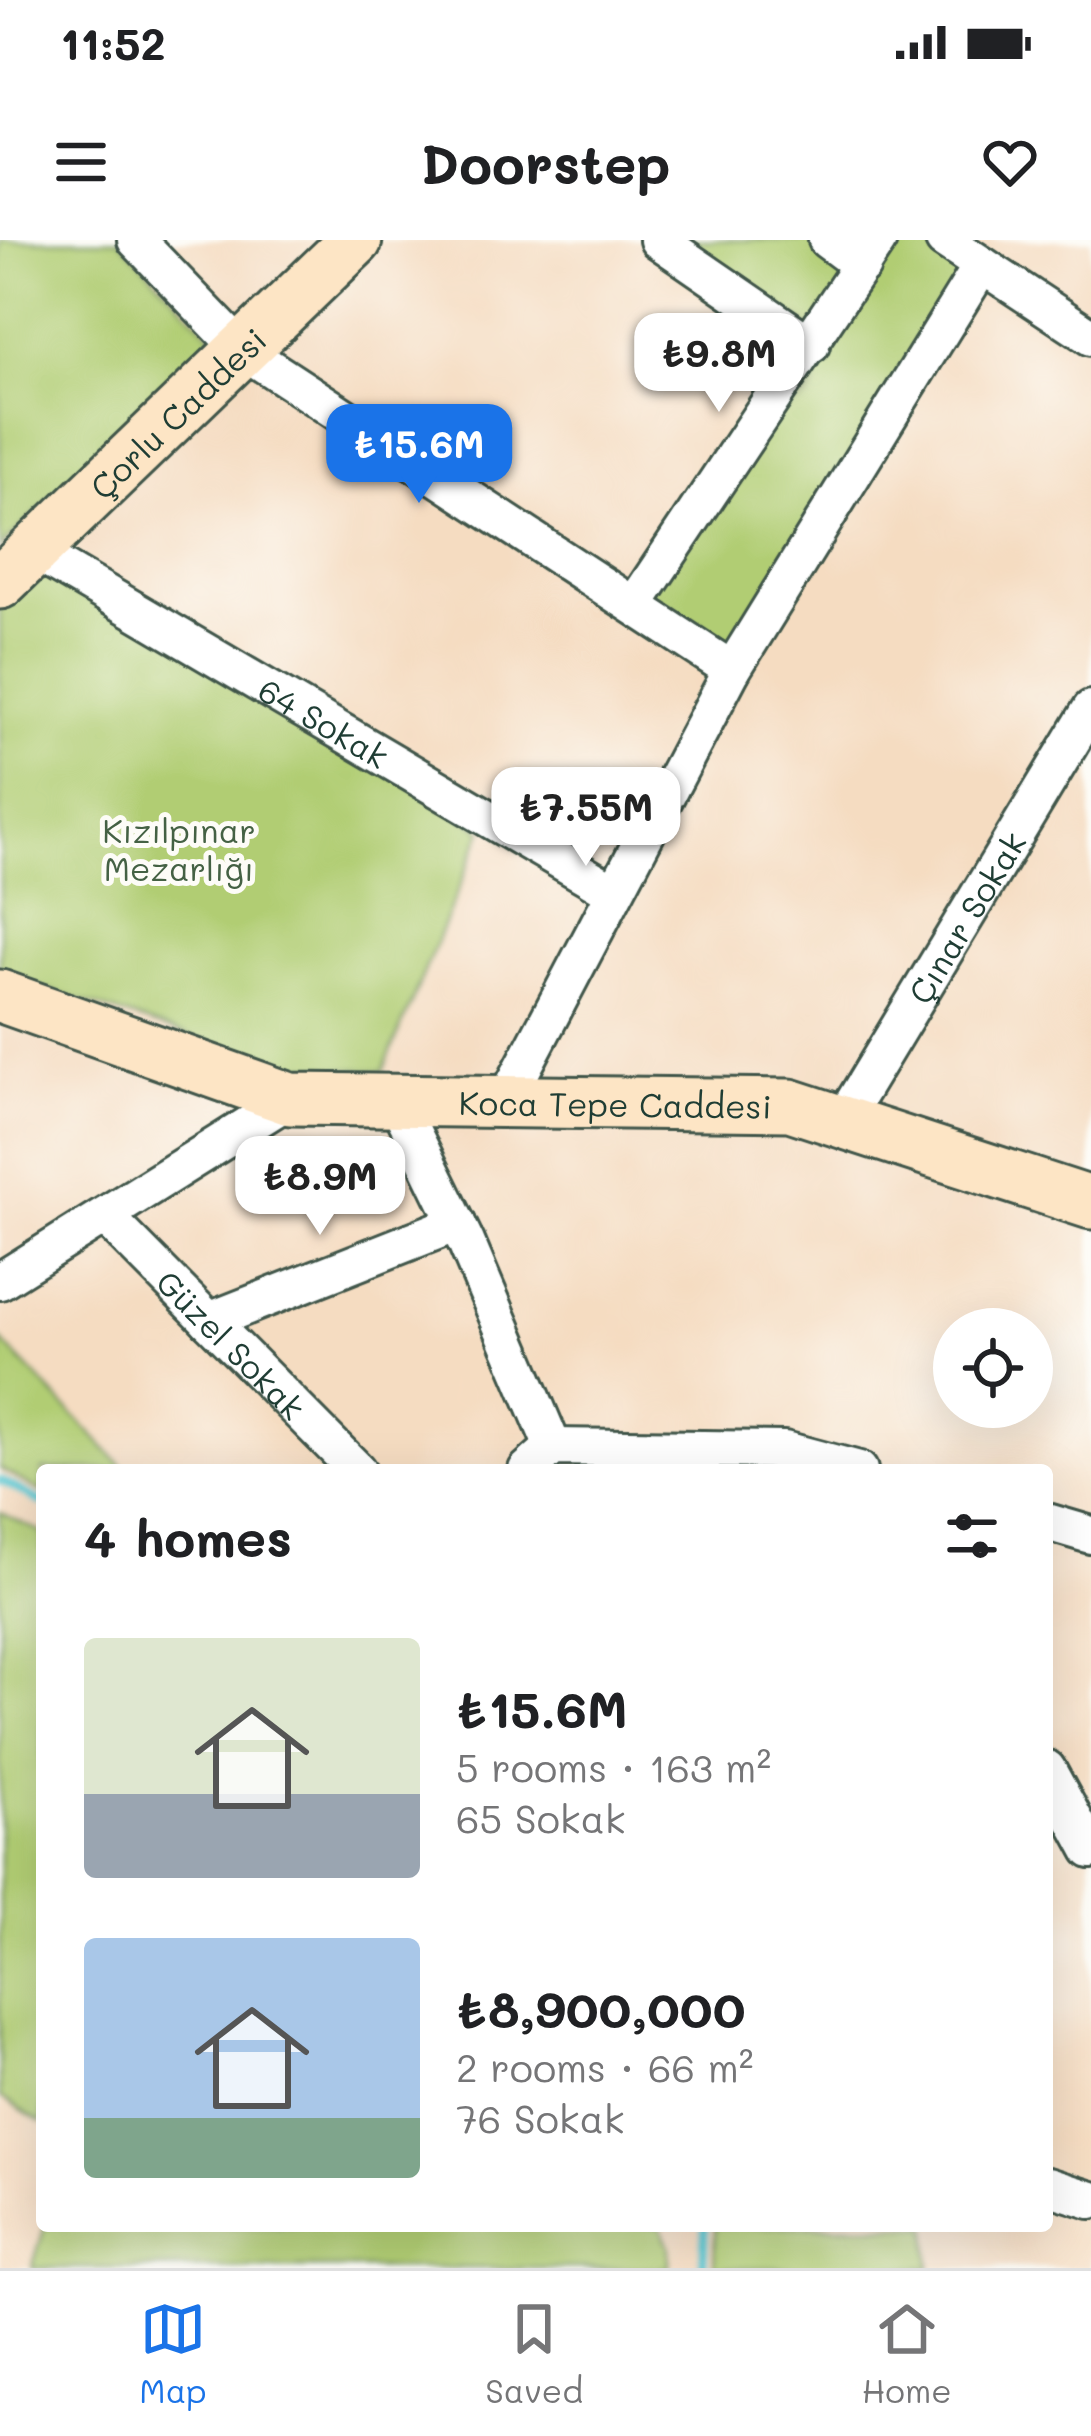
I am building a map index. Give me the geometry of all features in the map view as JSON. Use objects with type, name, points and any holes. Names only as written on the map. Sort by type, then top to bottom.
[{"type":"main road","name":"Çorlu Caddesi","points":[[16,567],[356,240]]},
{"type":"main road","name":"Koca Tepe Caddesi","points":[[0,996],[290,1100],[790,1105],[1091,1203]]},
{"type":"street","points":[[136,240],[242,349],[732,670]]},
{"type":"street","points":[[658,240],[811,345]]},
{"type":"street","points":[[635,604],[870,253],[827,240]]},
{"type":"street","points":[[944,240],[1091,337]]},
{"type":"street","points":[[505,1102],[732,670],[982,265]]},
{"type":"street","name":"64 Sokak","points":[[16,567],[614,892]]},
{"type":"street","name":"Çınar Sokak","points":[[840,1124],[1091,709]]},
{"type":"street","points":[[0,1281],[290,1100]]},
{"type":"street","points":[[398,1100],[457,1222],[540,1458],[784,1450],[837,1464]]},
{"type":"street","name":"Güzel Sokak","points":[[105,1216],[351,1464]]},
{"type":"street","points":[[209,1321],[457,1222]]},
{"type":"street","points":[[1053,1524],[1091,1534]]},
{"type":"street","points":[[1053,1780],[1091,1850]]},
{"type":"street","points":[[1053,2188],[1091,2200]]},
{"type":"green space","points":[[0,240],[119,240],[215,339],[0,548]]},
{"type":"green space","points":[[658,240],[944,240],[982,265],[732,670],[635,604],[810,345]]},
{"type":"green space","name":"Kızılpınar Mezarlığı","points":[[47,556],[483,830],[383,1071],[274,1064],[0,974],[0,604]]},
{"type":"green space","points":[[0,1339],[120,1464],[36,1464],[36,1489],[0,1469]]},
{"type":"green space","points":[[0,1512],[36,1530],[36,2119],[0,2097]]},
{"type":"green space","points":[[43,2232],[663,2232],[669,2246],[669,2268],[32,2268]]},
{"type":"green space","points":[[715,2232],[928,2232],[930,2268],[714,2268]]},
{"type":"waterway","points":[[0,1480],[36,1500]]},
{"type":"waterway","points":[[703,2268],[705,2232]]}]
